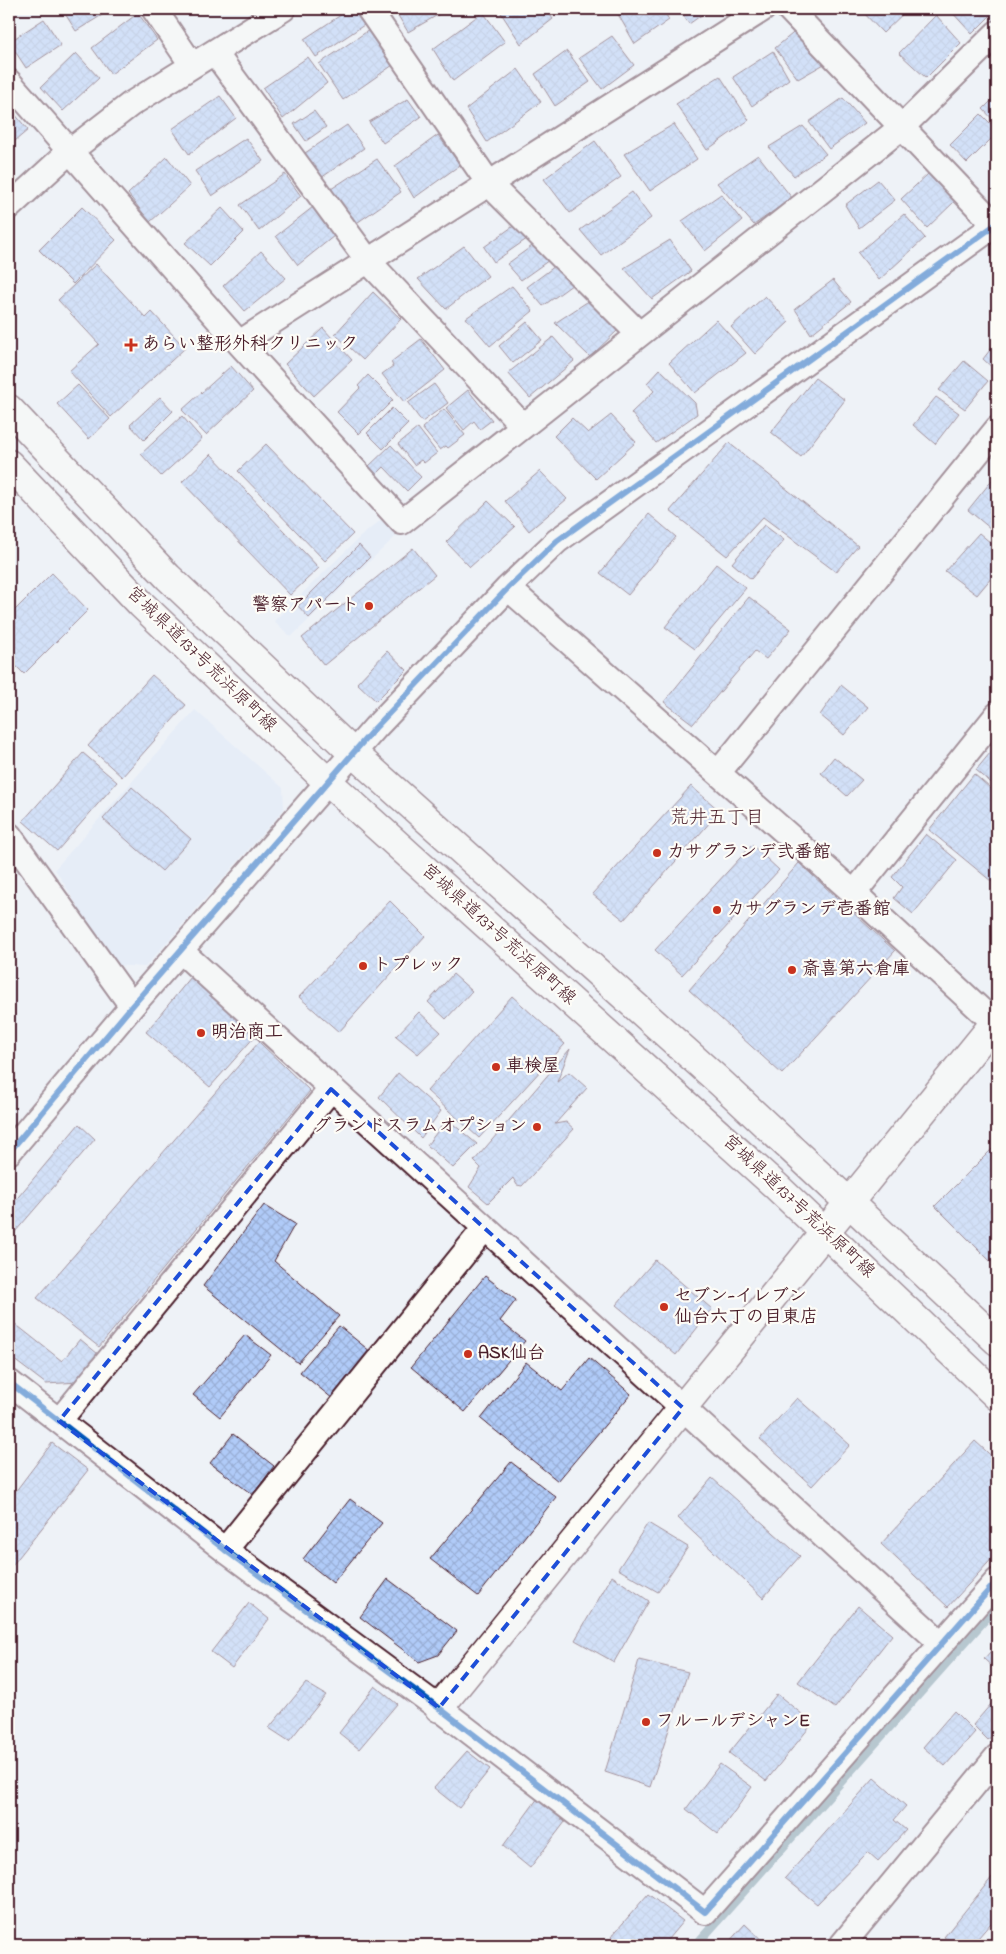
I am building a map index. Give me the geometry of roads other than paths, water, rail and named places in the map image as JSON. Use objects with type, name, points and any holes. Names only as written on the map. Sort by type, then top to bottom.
[{"type":"main road","name":"宮城県道137号荒浜原町線","points":[[9,409],[168,577],[353,753],[850,1201],[997,1341]]},
{"type":"main road","name":"宮城県道137号荒浜原町線","points":[[9,464],[141,604],[328,782],[825,1232],[997,1396]]},
{"type":"main road","points":[[440,1708],[996,1022]]},
{"type":"street","points":[[154,9],[192,65]]},
{"type":"street","points":[[9,207],[69,152],[131,104],[192,65],[215,53],[282,9]]},
{"type":"street","points":[[369,9],[490,185],[639,334]]},
{"type":"street","points":[[239,343],[490,185],[763,9]]},
{"type":"street","points":[[9,1152],[132,1006],[182,952],[353,753],[508,588],[556,541],[996,226],[789,9]]},
{"type":"street","points":[[9,82],[239,343],[402,522],[902,127],[997,33]]},
{"type":"street","points":[[215,53],[369,262],[523,426]]},
{"type":"street","points":[[718,773],[997,429]]},
{"type":"street","points":[[508,588],[854,893],[996,1022]]},
{"type":"street","points":[[854,893],[997,715]]},
{"type":"street","points":[[9,835],[132,1006]]},
{"type":"street","points":[[182,952],[484,1229],[941,1643]]},
{"type":"street","points":[[59,1421],[331,1089]]},
{"type":"street","points":[[225,1550],[484,1229]]},
{"type":"street","points":[[9,1382],[225,1550],[440,1708],[705,1912],[997,1581]]},
{"type":"street","points":[[842,1945],[997,1757]]},
{"type":"waterway","points":[[696,1945],[997,1606]]},
{"type":"place","name":"あらい整形外科クリニック","points":[[131,345]]},
{"type":"place","name":"警察アパート","points":[[369,606]]},
{"type":"place","name":"カサグランデ弐番館","points":[[657,853]]},
{"type":"place","name":"カサグランデ壱番館","points":[[717,910]]},
{"type":"place","name":"トプレック","points":[[363,966]]},
{"type":"place","name":"斎喜第六倉庫","points":[[792,970]]},
{"type":"place","name":"明治商工","points":[[201,1033]]},
{"type":"place","name":"車検屋","points":[[496,1067]]},
{"type":"place","name":"グランドスラムオプション","points":[[537,1127]]},
{"type":"place","name":"セブン-イレブン 仙台六丁の目東店","points":[[664,1307]]},
{"type":"place","name":"ASK仙台","points":[[468,1354]]},
{"type":"place","name":"フルールデシャンE","points":[[646,1722]]},
{"type":"district","name":"荒井五丁目","points":[[717,818]]}]
